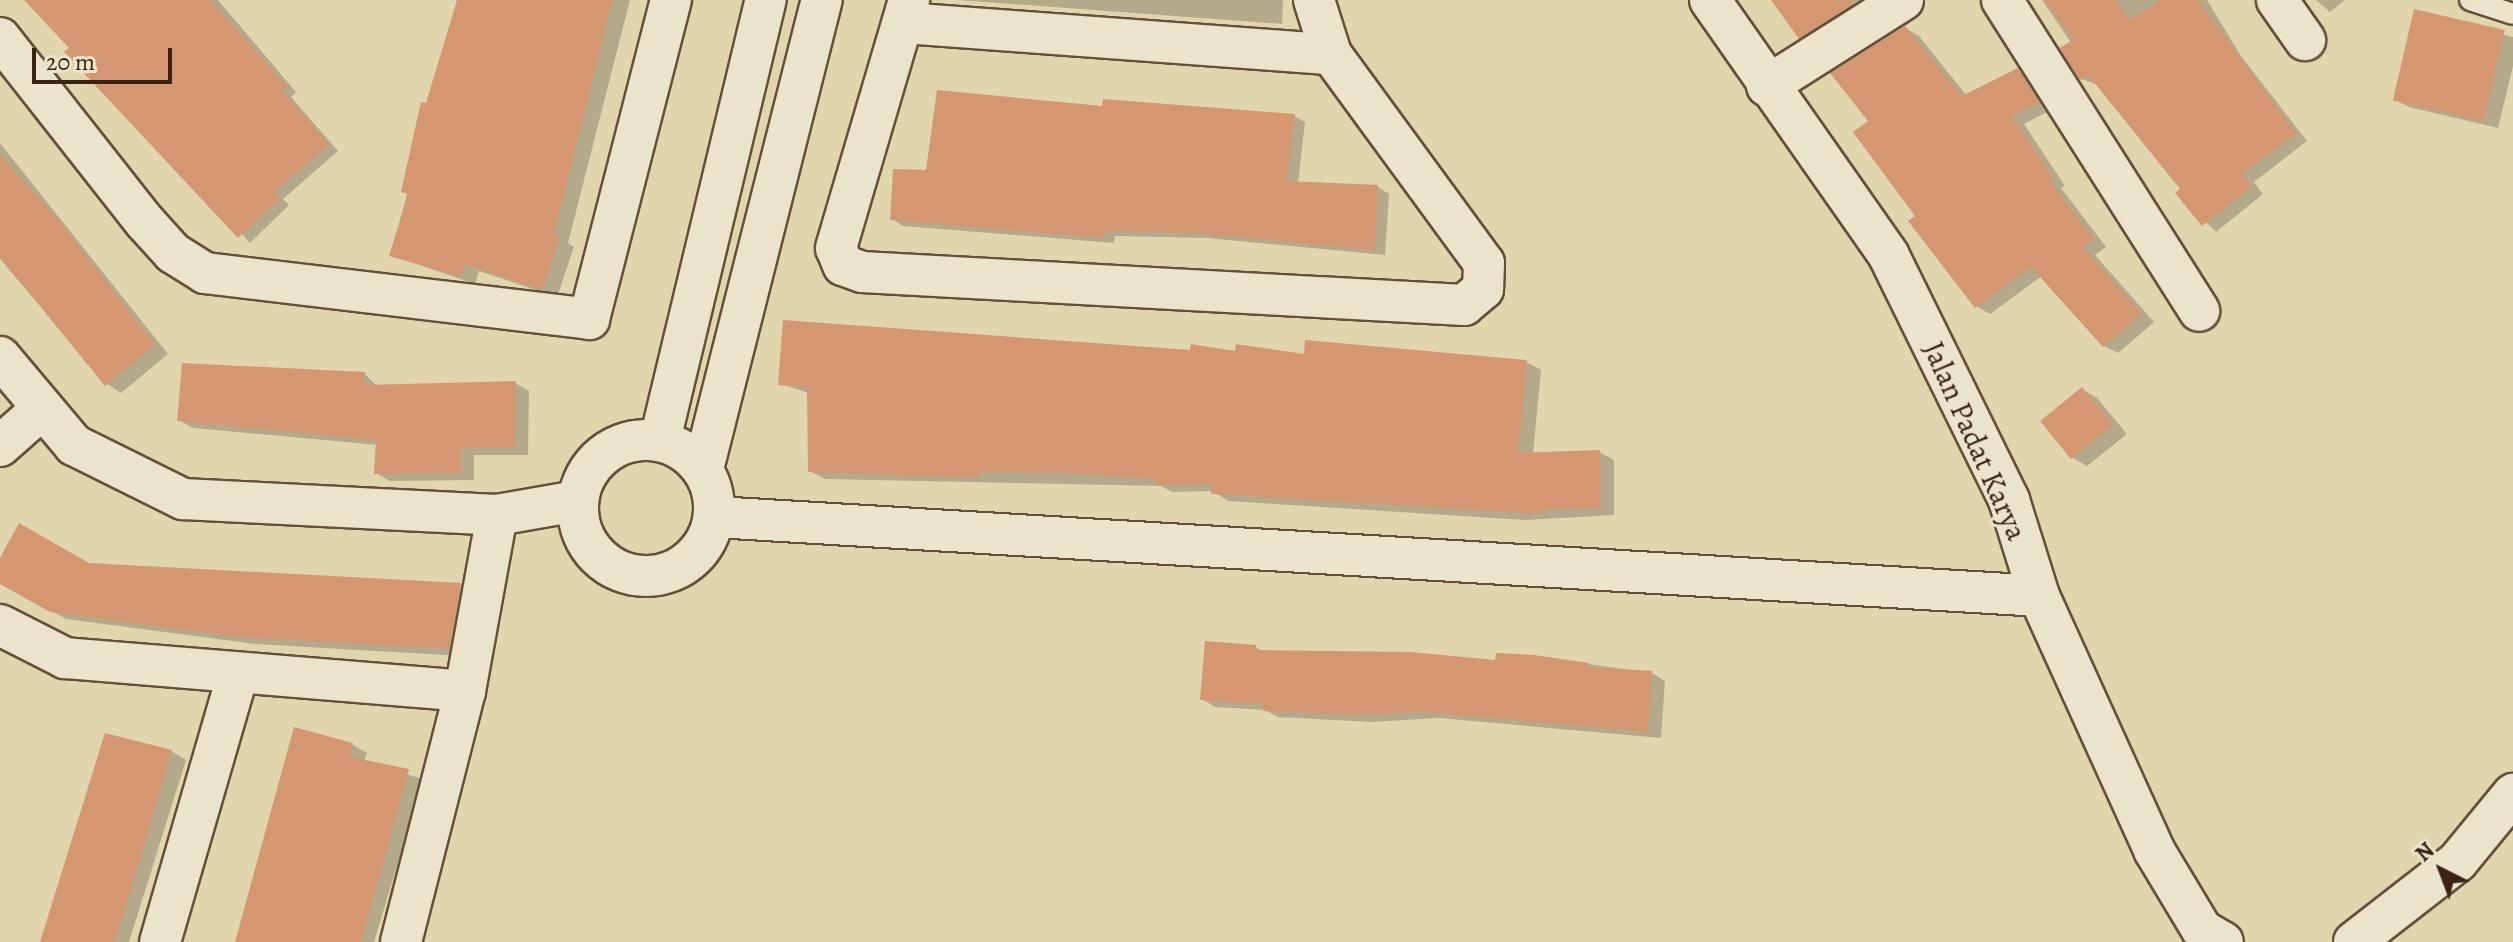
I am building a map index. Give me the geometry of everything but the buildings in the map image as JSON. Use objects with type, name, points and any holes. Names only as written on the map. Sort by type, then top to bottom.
[{"type":"street","points":[[0,38],[145,222],[173,253],[205,273],[589,319],[671,0]]},
{"type":"street","points":[[660,440],[766,0]]},
{"type":"street","points":[[703,469],[822,0]]},
{"type":"street","points":[[1314,0],[1331,54],[1484,263],[1483,289],[1464,305],[862,272],[843,265],[836,248],[907,11],[1331,54]]},
{"type":"street","name":"Jalan Padat Karya","points":[[1710,0],[1767,86],[1889,256],[2009,500],[2039,596],[2154,850],[2202,930],[2223,942]]},
{"type":"street","points":[[1767,86],[1903,0]]},
{"type":"street","points":[[2002,0],[2199,311]]},
{"type":"street","points":[[2277,0],[2305,40]]},
{"type":"street","points":[[0,357],[74,445],[183,499],[497,515],[577,501]]},
{"type":"street","points":[[0,446],[43,408]]},
{"type":"street","points":[[660,440],[684,450],[703,469],[713,491],[715,517],[705,542],[688,562],[664,575],[637,577],[612,569],[592,551],[579,528],[577,501],[586,473],[605,452],[631,441],[660,440]]},
{"type":"street","points":[[401,942],[465,691],[497,515]]},
{"type":"street","points":[[715,517],[2039,596]]},
{"type":"street","points":[[0,625],[65,658],[465,691]]},
{"type":"street","points":[[160,942],[238,673]]},
{"type":"street","points":[[2354,942],[2458,861],[2513,794]]},
{"type":"lane","points":[[2470,0],[2513,14]]}]
